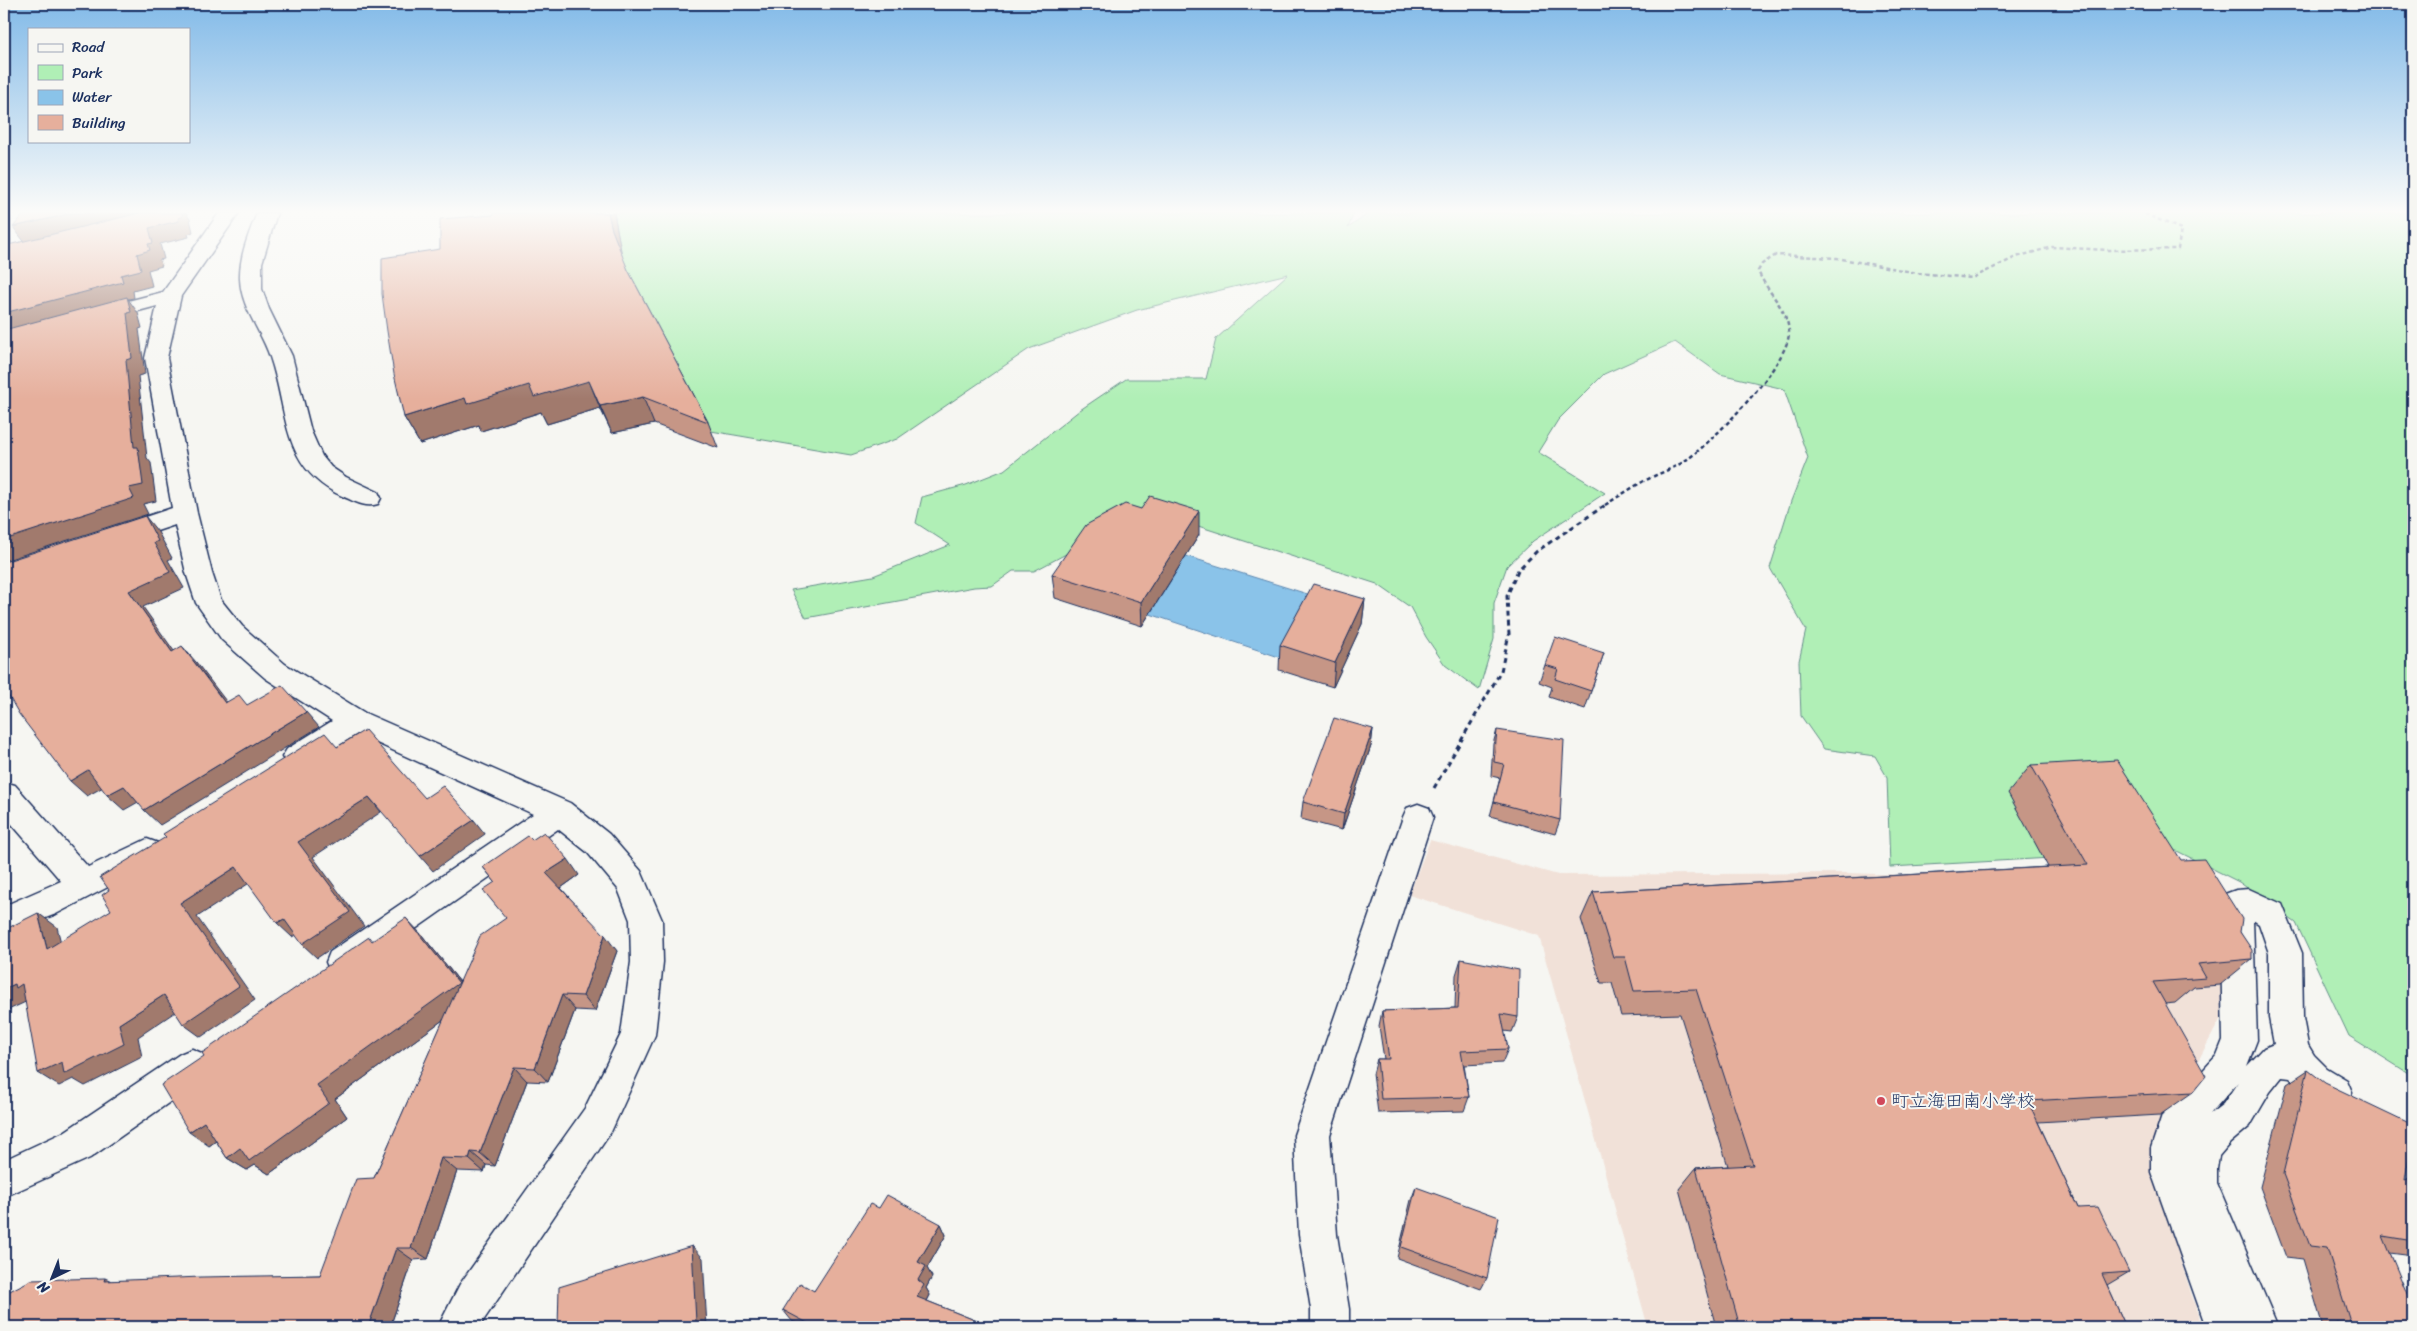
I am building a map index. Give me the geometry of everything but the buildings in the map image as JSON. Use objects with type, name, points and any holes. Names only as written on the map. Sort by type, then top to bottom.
[{"type":"street","points":[[185,275],[170,296],[156,358],[185,513],[199,573],[209,603],[232,634],[275,671],[355,721],[559,812],[598,843],[630,881],[646,920],[647,962],[638,1036],[598,1120],[474,1298],[457,1327]]},
{"type":"street","points":[[251,275],[258,309],[280,356],[291,393],[296,424],[309,452],[323,475],[369,498]]},
{"type":"street","points":[[78,321],[170,296]]},
{"type":"street","points":[[94,543],[185,513]]},
{"type":"street","points":[[274,772],[355,721]]},
{"type":"street","points":[[4,794],[83,884]]},
{"type":"street","points":[[314,981],[559,812]]},
{"type":"street","points":[[1330,1327],[1330,1309],[1318,1234],[1312,1135],[1418,817]]},
{"type":"street","points":[[4,920],[45,904],[168,839]]},
{"type":"street","points":[[2225,1327],[2169,1172],[2169,1148],[2175,1127],[2230,1066],[2240,1040],[2236,904],[2249,903],[2271,914],[2286,956],[2286,1018],[2297,1063],[2316,1082],[2360,1104]]},
{"type":"street","points":[[4,1179],[77,1145],[216,1049]]},
{"type":"street","points":[[2258,1327],[2232,1258],[2199,1184],[2197,1165],[2203,1149],[2216,1131],[2238,1114],[2262,1070],[2276,1060],[2297,1063]]},
{"type":"path","points":[[1418,817],[1500,672],[1509,634],[1507,596],[1518,570],[1537,551],[1604,506],[1644,481],[1688,458],[1722,429],[1757,390],[1771,371],[1784,350],[1789,333],[1785,314],[1764,285],[1760,275]]},
{"type":"path","points":[[1946,275],[1972,278],[1978,275]]},
{"type":"shaded area","name":"町立海田南小学校","points":[[1430,840],[1558,875],[1846,873],[2028,879],[2221,907],[2223,1014],[2162,1129],[2149,1162],[2202,1327],[1648,1327],[1539,936],[1409,895]]},
{"type":"green space","points":[[629,275],[1283,275],[1137,310],[1029,349],[897,439],[851,455],[711,431],[638,297]]},
{"type":"green space","points":[[1287,275],[2413,275],[2413,1076],[2349,1036],[2296,923],[2239,882],[2177,851],[1890,867],[1887,777],[1875,756],[1824,749],[1801,716],[1799,661],[1806,630],[1770,568],[1791,501],[1808,458],[1784,389],[1720,374],[1675,342],[1604,374],[1558,420],[1538,452],[1605,493],[1533,541],[1507,566],[1494,603],[1494,639],[1479,690],[1445,665],[1426,637],[1410,607],[1377,584],[1158,513],[1081,546],[1034,571],[1013,571],[992,586],[974,587],[806,618],[791,590],[873,576],[950,545],[916,523],[922,497],[966,485],[1004,470],[1080,410],[1126,379],[1206,379],[1216,339]]},
{"type":"water","points":[[1186,556],[1317,597],[1285,659],[1150,614]]},
{"type":"place","name":"町立海田南小学校","points":[[1881,1101]]}]
